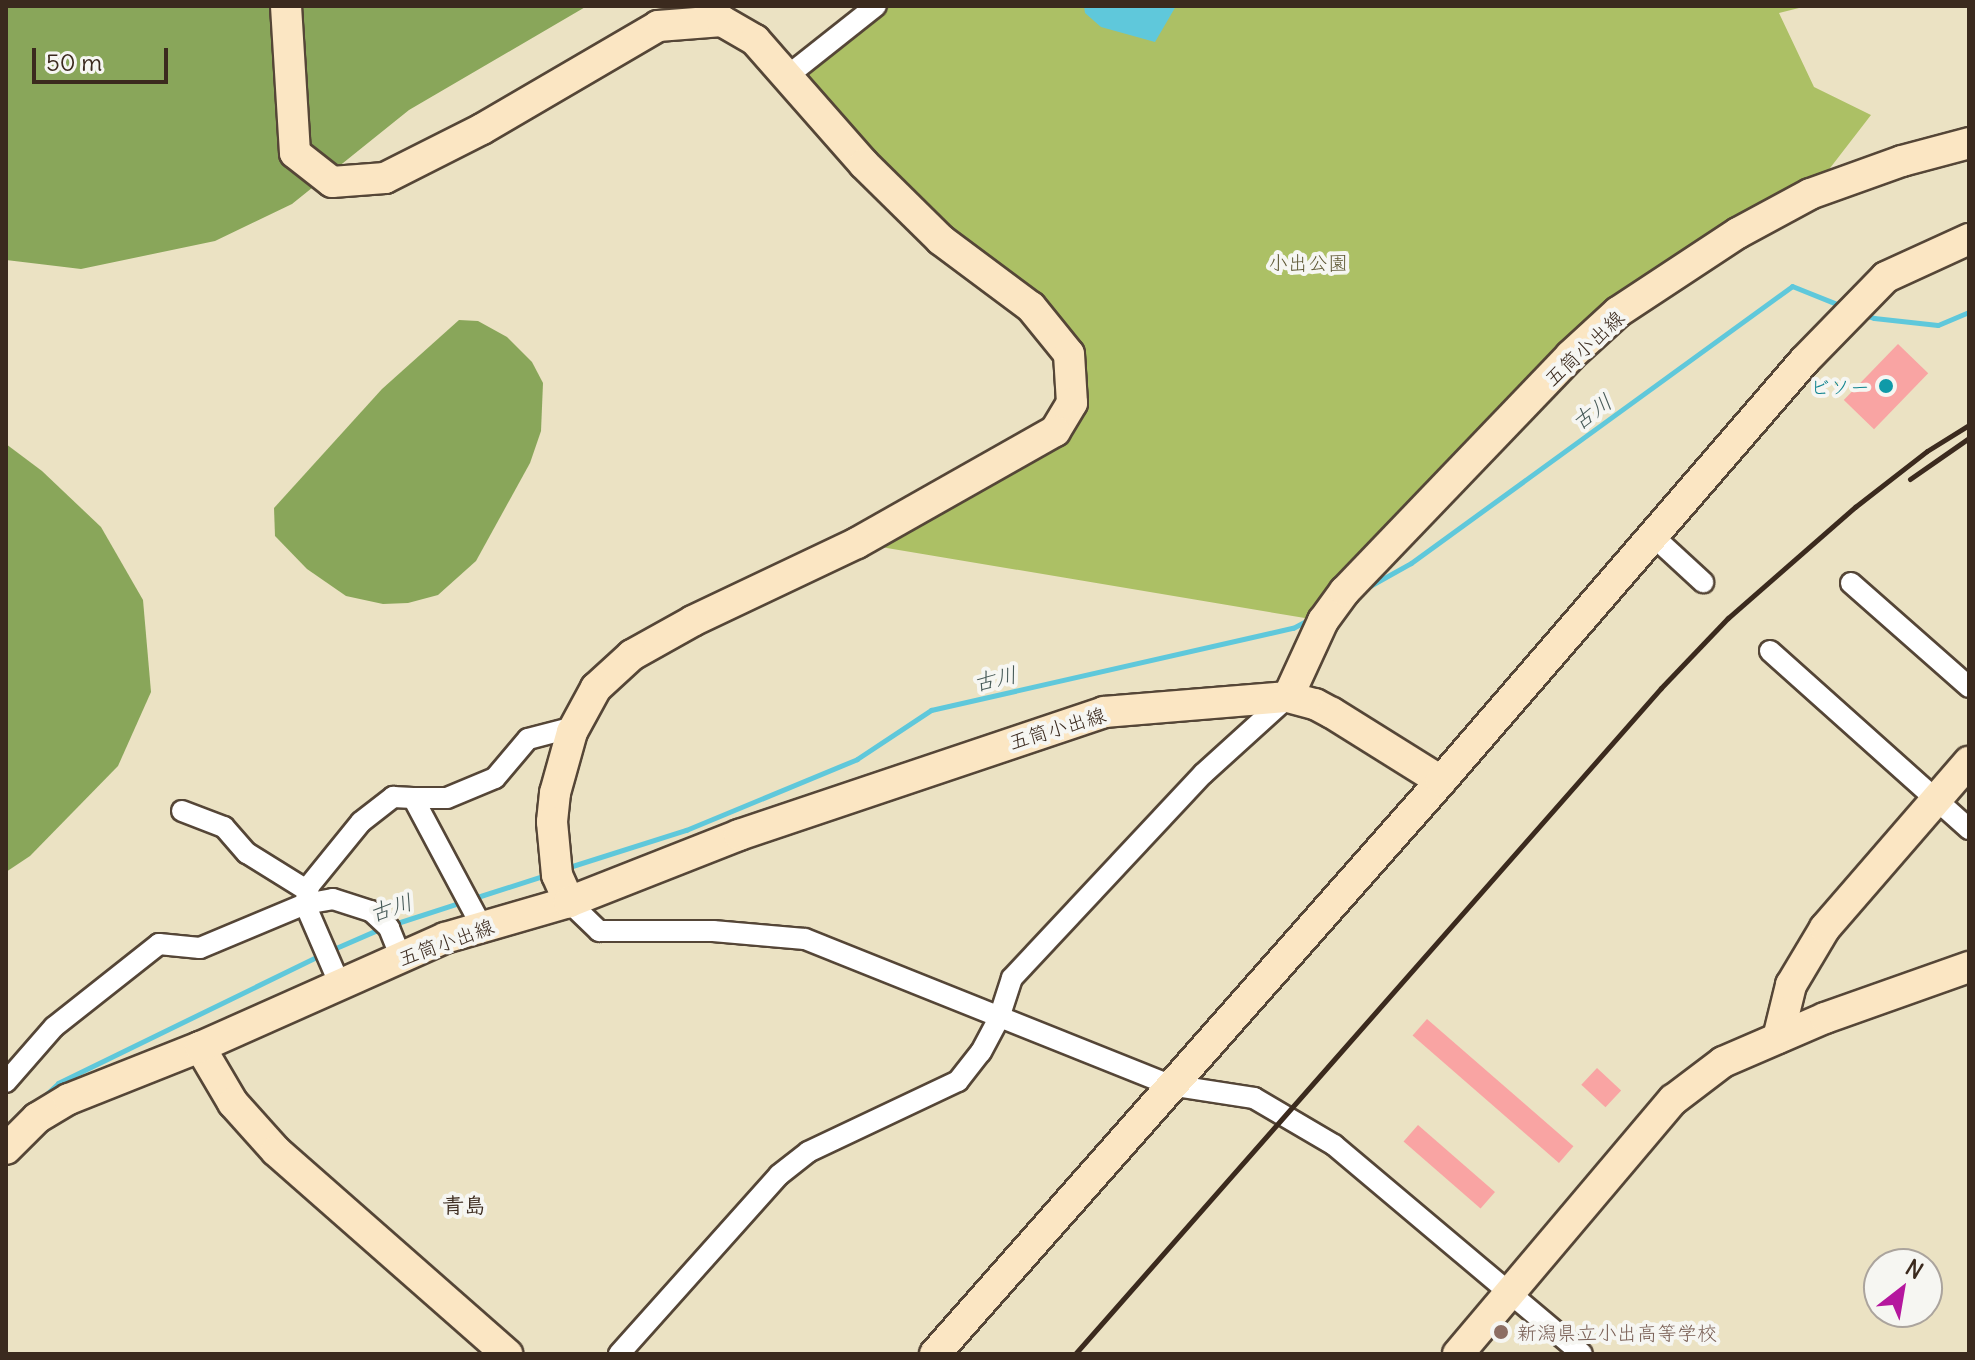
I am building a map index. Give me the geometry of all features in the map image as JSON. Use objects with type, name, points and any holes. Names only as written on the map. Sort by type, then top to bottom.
[{"type":"street","points":[[286,6],[295,153],[332,182],[385,178],[482,129],[658,26],[722,21],[755,40],[785,78],[864,164],[941,240],[1031,307],[1052,328],[1069,354],[1072,403],[1055,431],[857,543],[719,608],[632,655],[596,688],[574,727],[560,765],[552,822],[557,875],[569,902],[599,931],[713,931],[805,939],[914,980],[999,1018],[1170,1085],[1254,1098],[1334,1145],[1582,1354]]},
{"type":"street","points":[[785,78],[876,6]]},
{"type":"street","name":"五筒小出線","points":[[9,1138],[69,1099],[200,1047],[445,938],[569,902],[739,835],[1104,712],[1288,697],[1323,621],[1345,591],[1570,356],[1618,312],[1738,233],[1810,194],[1902,161],[1969,143]]},
{"type":"street","points":[[935,1354],[1441,781],[1804,361],[1886,277],[1969,239]]},
{"type":"street","points":[[1654,537],[1703,582]]},
{"type":"street","points":[[1851,583],[1969,687]]},
{"type":"street","points":[[1770,651],[1969,829]]},
{"type":"street","points":[[619,1354],[779,1175],[808,1152],[958,1081],[981,1052],[999,1018],[1012,978],[1203,774],[1288,697],[1315,704],[1332,713],[1441,781]]},
{"type":"street","points":[[307,898],[361,822],[393,797],[447,798],[495,778],[528,739],[574,727]]},
{"type":"street","points":[[1778,1038],[1791,985],[1825,928],[1969,762]]},
{"type":"street","points":[[413,798],[482,927]]},
{"type":"street","points":[[182,811],[224,827],[247,853],[307,898],[340,985]]},
{"type":"street","points":[[6,1082],[54,1027],[159,944],[200,948],[307,898],[333,899],[371,911],[389,928],[401,957]]},
{"type":"street","points":[[1458,1354],[1673,1100],[1723,1062],[1825,1018],[1969,967]]},
{"type":"street","points":[[200,1047],[233,1103],[276,1151],[507,1354]]},
{"type":"green space","points":[[6,6],[587,6],[409,110],[292,204],[215,241],[81,269],[6,260]]},
{"type":"green space","name":"小出公園","points":[[890,6],[1807,6],[1779,13],[1814,87],[1871,115],[1810,194],[1660,286],[1323,621],[857,543],[1055,431],[1069,354],[785,78]]},
{"type":"green space","points":[[459,320],[478,321],[507,337],[532,362],[543,383],[541,431],[530,463],[476,561],[438,595],[408,603],[383,604],[346,596],[307,569],[275,536],[274,508],[382,389]]},
{"type":"green space","points":[[6,444],[42,471],[101,527],[143,600],[151,692],[118,766],[30,856],[6,872]]},
{"type":"water","points":[[1084,6],[1176,6],[1155,42],[1101,27],[1085,13]]},
{"type":"building","name":"ビソー","points":[[1898,344],[1928,373],[1874,429],[1844,400]]},
{"type":"building","points":[[1427,1019],[1573,1146],[1559,1163],[1413,1036]]},
{"type":"building","points":[[1597,1068],[1621,1091],[1605,1107],[1581,1085]]},
{"type":"building","points":[[1418,1125],[1495,1192],[1481,1209],[1404,1142]]},
{"type":"waterway","name":"古川","points":[[1368,587],[1411,563],[1792,286],[1842,306]]},
{"type":"waterway","name":"古川","points":[[1862,314],[1938,325],[1969,312]]},
{"type":"waterway","name":"古川","points":[[566,868],[686,830],[857,759],[931,710],[1293,628],[1310,619]]},
{"type":"waterway","name":"古川","points":[[471,899],[546,875]]},
{"type":"waterway","name":"古川","points":[[391,925],[462,902]]},
{"type":"waterway","name":"古川","points":[[329,951],[382,928]]},
{"type":"waterway","name":"古川","points":[[39,1101],[58,1083],[320,955]]},
{"type":"railway","points":[[1075,1354],[1661,688],[1728,618],[1855,507],[1927,451],[1969,425]]},
{"type":"railway","points":[[1910,479],[1969,438]]},
{"type":"place","name":"ビソー","points":[[1886,386]]},
{"type":"place","name":"新潟県立小出高等学校","points":[[1501,1332]]},
{"type":"district","name":"青島","points":[[464,1206]]}]
